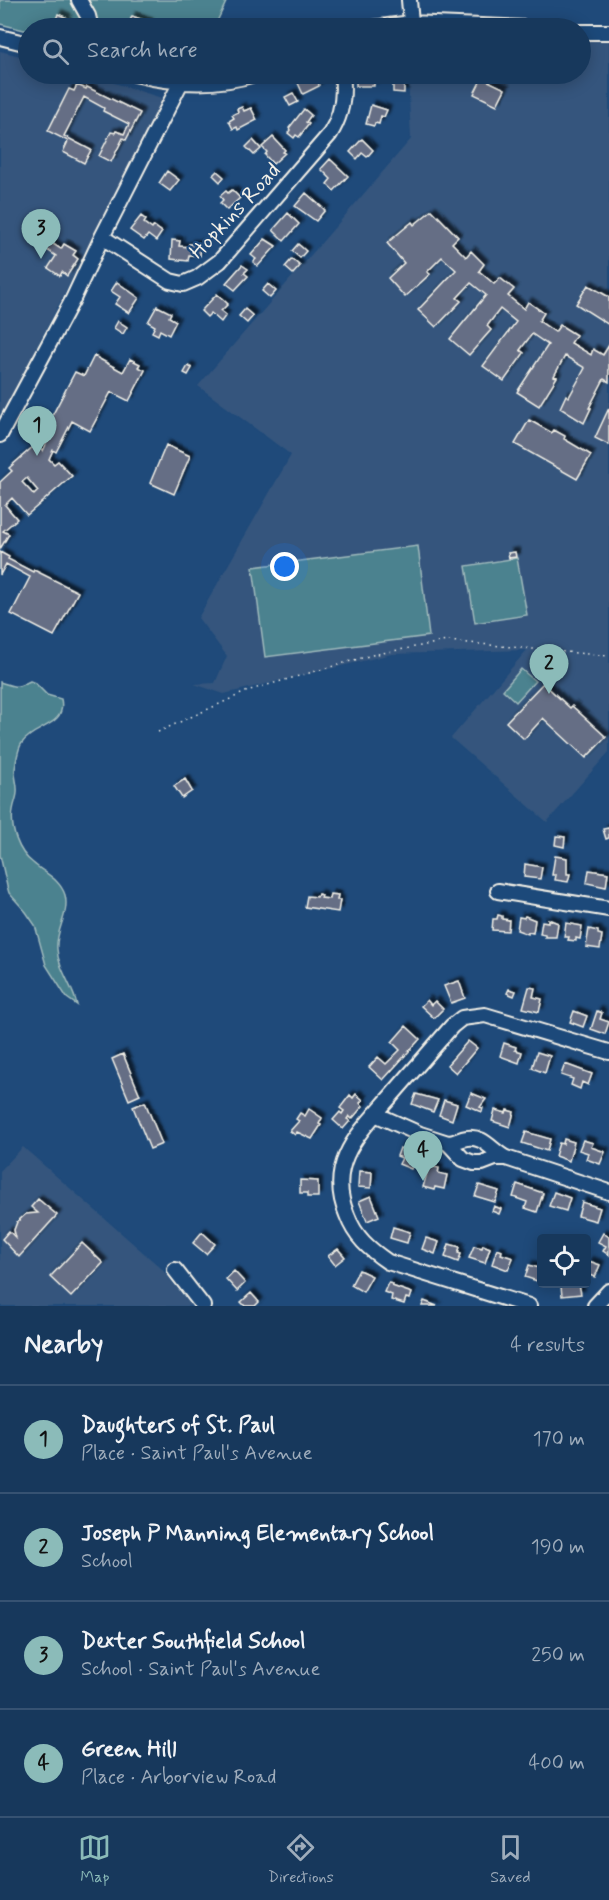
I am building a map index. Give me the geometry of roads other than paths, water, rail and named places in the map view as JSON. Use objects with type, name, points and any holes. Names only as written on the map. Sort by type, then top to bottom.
[{"type":"street","points":[[79,0],[88,18]]},
{"type":"street","points":[[409,0],[411,18]]},
{"type":"street","points":[[591,32],[609,32]]},
{"type":"street","points":[[0,37],[18,42]]},
{"type":"street","points":[[0,435],[72,301],[102,237],[185,84]]},
{"type":"street","name":"Hopkins Road","points":[[102,237],[170,281],[183,284],[197,278],[220,261],[330,134],[339,119],[343,98],[342,84]]},
{"type":"street","points":[[498,891],[609,909]]},
{"type":"street","points":[[529,1306],[388,1262],[371,1251],[358,1238],[343,1205],[339,1189],[339,1174],[351,1145],[375,1114],[452,1026],[462,1018],[485,1015],[609,1052]]},
{"type":"street","points":[[375,1114],[420,1134],[448,1143],[475,1137],[506,1158],[609,1192]]},
{"type":"street","points":[[448,1143],[463,1159],[474,1164],[482,1164],[495,1158],[506,1158]]},
{"type":"street","points":[[175,1270],[203,1306]]},
{"type":"street","points":[[595,1306],[609,1291]]},
{"type":"place","name":"Dexter Southfield School","points":[[41,259]]},
{"type":"place","name":"Daughters of St. Paul","points":[[37,456]]},
{"type":"place","name":"Joseph P Manning Elementary School","points":[[549,694]]},
{"type":"place","name":"Green Hill","points":[[423,1181]]}]
